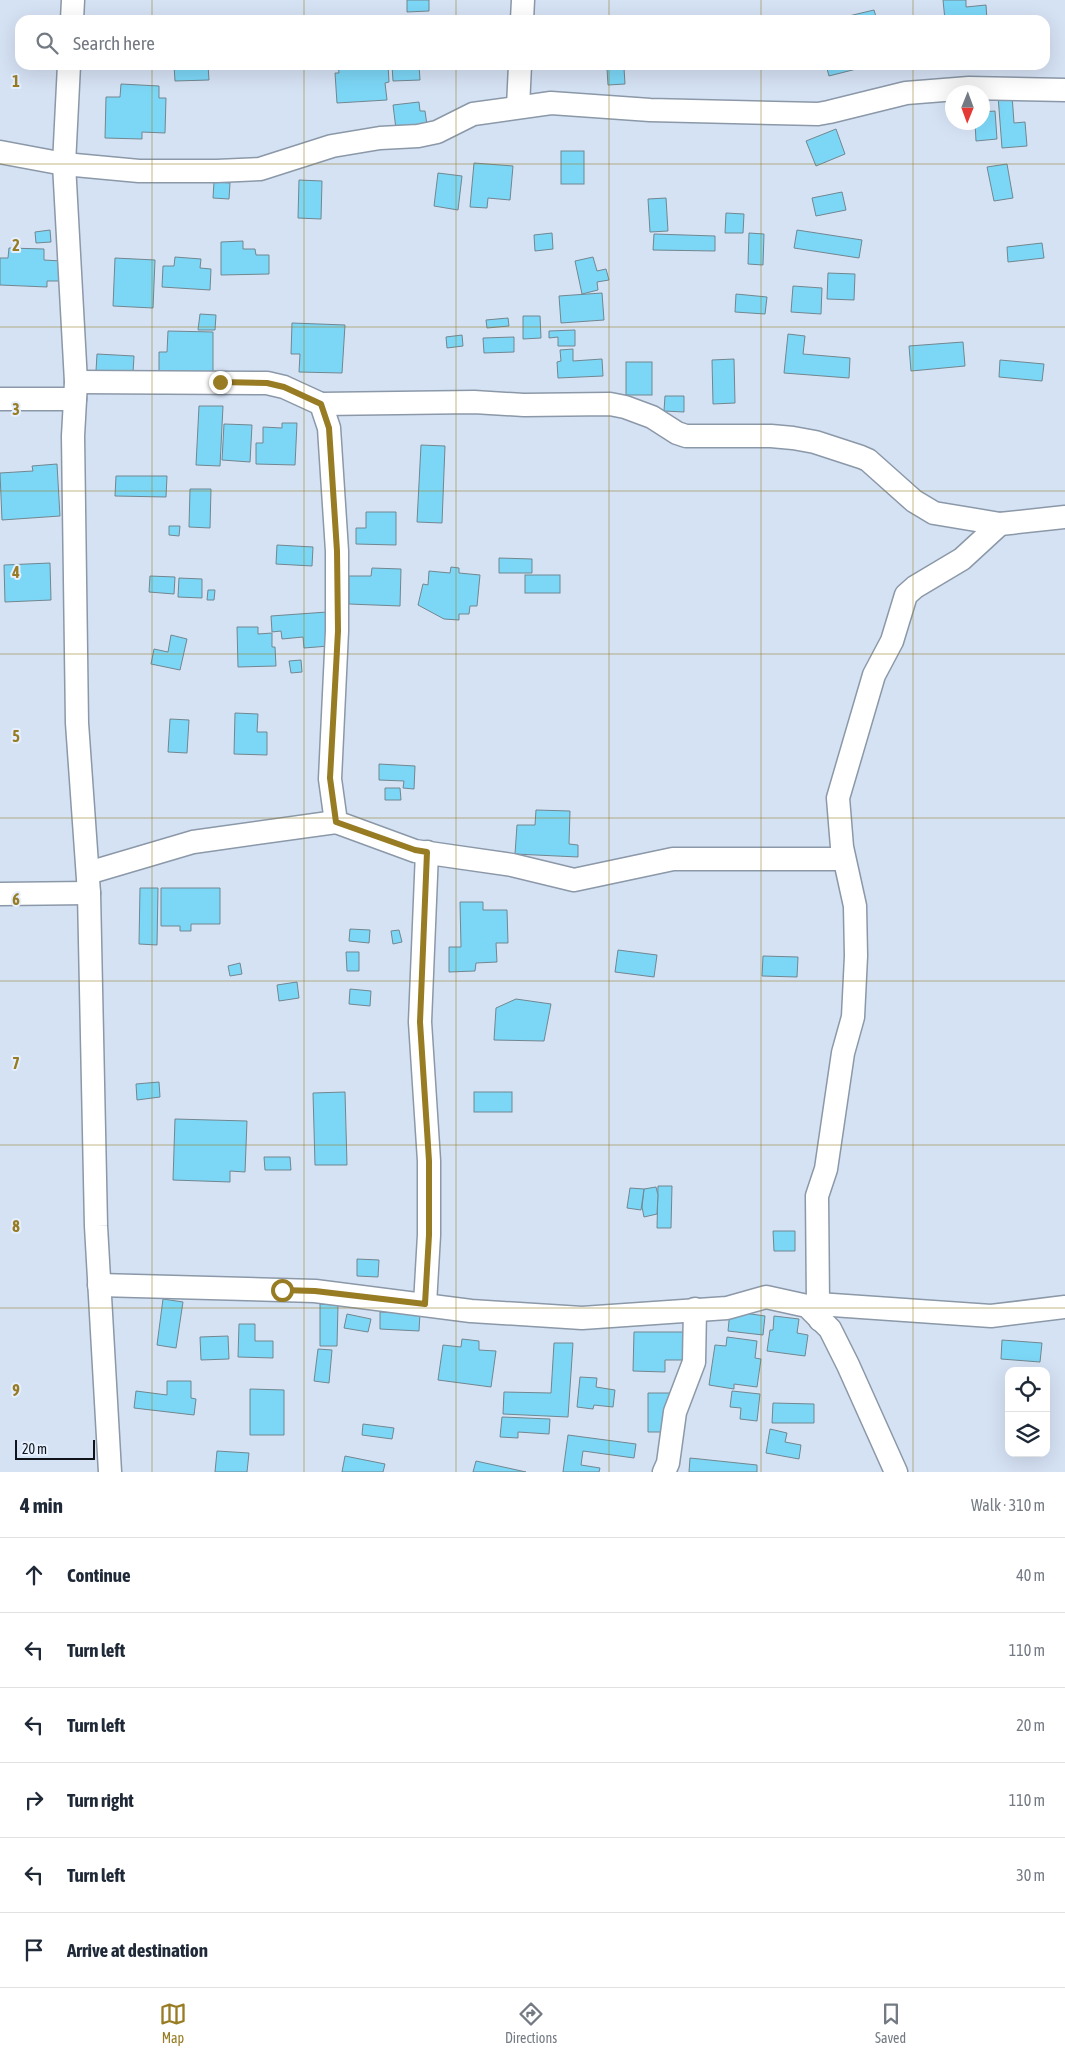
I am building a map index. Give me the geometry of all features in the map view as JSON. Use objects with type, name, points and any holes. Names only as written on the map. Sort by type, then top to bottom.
[{"type":"street","points":[[72,15],[73,0]]},
{"type":"street","points":[[522,15],[523,0]]},
{"type":"street","points":[[69,70],[64,164],[75,391],[73,436],[77,723],[89,883],[96,1226],[110,1472]]},
{"type":"street","points":[[518,107],[520,70]]},
{"type":"street","points":[[4,155],[64,164],[139,171],[260,169],[332,146],[380,138],[418,136],[437,132],[473,114],[551,103],[650,110],[818,114],[906,94],[969,88],[1065,90]]},
{"type":"street","points":[[0,399],[75,391],[267,383],[284,387],[321,404],[474,402],[524,406],[610,404],[625,407],[652,417],[677,433],[686,436],[771,436],[816,442],[868,460],[914,501],[934,513],[1000,524],[1065,517]]},
{"type":"street","points":[[321,404],[329,428],[337,551],[338,631],[330,778],[336,822]]},
{"type":"street","points":[[896,1472],[848,1365],[819,1312],[817,1196],[826,1169],[843,1053],[853,1017],[857,924],[856,906],[842,847],[838,798],[874,675],[892,641],[906,595],[915,587],[962,559],[1000,524]]},
{"type":"street","points":[[0,894],[89,883],[193,842],[336,822],[415,850],[512,865],[574,880],[673,859],[844,859]]},
{"type":"street","points":[[425,1304],[429,1235],[429,1161],[420,1022],[427,852]]},
{"type":"street","points":[[99,1285],[315,1291],[471,1311],[582,1318],[727,1308],[766,1297],[808,1306],[819,1312],[991,1316],[1065,1307]]},
{"type":"street","points":[[664,1472],[668,1463],[675,1412],[694,1362],[695,1309]]},
{"type":"building","points":[[407,0],[429,0],[429,11],[407,12]]},
{"type":"building","points":[[943,0],[966,0],[966,7],[986,5],[987,15],[944,15]]},
{"type":"building","points":[[874,10],[876,15],[853,15]]},
{"type":"building","points":[[174,70],[208,70],[209,80],[175,81]]},
{"type":"building","points":[[339,70],[388,70],[389,82],[385,83],[387,100],[337,103],[335,73],[339,73]]},
{"type":"building","points":[[392,70],[419,70],[420,80],[393,81]]},
{"type":"building","points":[[607,70],[624,70],[625,84],[608,85]]},
{"type":"building","points":[[827,70],[852,70],[829,76]]},
{"type":"building","points":[[121,84],[159,86],[159,98],[166,98],[165,133],[142,132],[142,139],[105,138],[106,97],[120,97]]},
{"type":"building","points":[[1012,95],[1014,123],[1025,122],[1027,146],[1002,148],[998,96]]},
{"type":"building","points":[[419,102],[420,111],[425,111],[427,125],[396,129],[393,105]]},
{"type":"building","points":[[990,111],[995,111],[997,139],[976,141],[975,130],[990,130]]},
{"type":"building","points":[[836,129],[845,154],[816,166],[806,141]]},
{"type":"building","points":[[561,151],[584,151],[584,184],[561,184]]},
{"type":"building","points":[[474,163],[513,166],[510,200],[488,198],[487,208],[470,207]]},
{"type":"building","points":[[1007,164],[1013,198],[994,201],[987,167]]},
{"type":"building","points":[[438,173],[462,176],[458,210],[434,206]]},
{"type":"building","points":[[299,180],[322,181],[321,219],[298,218]]},
{"type":"building","points":[[214,182],[230,183],[229,199],[213,198]]},
{"type":"building","points":[[842,192],[846,210],[816,216],[812,198]]},
{"type":"building","points":[[666,198],[668,231],[650,232],[648,199]]},
{"type":"building","points":[[726,213],[744,214],[743,233],[725,233]]},
{"type":"building","points":[[50,230],[51,242],[36,243],[35,232]]},
{"type":"building","points":[[797,230],[862,240],[859,258],[794,248]]},
{"type":"building","points":[[552,233],[553,249],[535,251],[534,235]]},
{"type":"building","points":[[749,233],[764,234],[763,265],[748,264]]},
{"type":"building","points":[[654,234],[715,236],[715,251],[653,250]]},
{"type":"building","points":[[243,241],[243,249],[255,249],[256,255],[269,255],[269,274],[221,275],[221,242]]},
{"type":"building","points":[[1042,243],[1044,258],[1008,262],[1007,247]]},
{"type":"building","points":[[9,248],[44,249],[44,260],[61,261],[60,281],[47,281],[47,287],[0,285],[0,258],[8,258]]},
{"type":"building","points":[[175,257],[201,259],[200,268],[211,269],[210,290],[162,287],[163,266],[174,266]]},
{"type":"building","points":[[593,257],[597,271],[606,269],[609,280],[597,282],[598,290],[582,294],[575,261]]},
{"type":"building","points":[[115,258],[155,260],[153,308],[113,306]]},
{"type":"building","points":[[828,273],[855,274],[854,300],[827,299]]},
{"type":"building","points":[[793,286],[822,288],[821,314],[791,312]]},
{"type":"building","points":[[602,293],[604,320],[561,323],[559,296]]},
{"type":"building","points":[[736,294],[767,297],[765,314],[735,312]]},
{"type":"building","points":[[200,314],[216,315],[215,330],[198,330]]},
{"type":"building","points":[[523,316],[540,316],[541,338],[523,339]]},
{"type":"building","points":[[508,318],[509,326],[487,328],[486,320]]},
{"type":"building","points":[[292,323],[345,325],[342,373],[299,372],[300,354],[291,354]]},
{"type":"building","points":[[575,330],[575,346],[558,346],[558,337],[549,338],[549,331]]},
{"type":"building","points":[[168,331],[213,332],[213,380],[159,379],[159,352],[167,352]]},
{"type":"building","points":[[788,334],[805,336],[803,354],[850,358],[849,378],[784,373]]},
{"type":"building","points":[[462,335],[463,346],[447,348],[446,337]]},
{"type":"building","points":[[514,337],[514,352],[484,353],[483,338]]},
{"type":"building","points":[[963,342],[965,366],[911,371],[909,346]]},
{"type":"building","points":[[573,349],[573,361],[602,359],[603,376],[558,378],[557,362],[561,361],[560,350]]},
{"type":"building","points":[[97,354],[134,356],[133,373],[96,371]]},
{"type":"building","points":[[734,359],[735,403],[713,404],[712,360]]},
{"type":"building","points":[[1000,360],[1044,364],[1042,381],[999,377]]},
{"type":"building","points":[[626,362],[652,362],[652,395],[626,395]]},
{"type":"building","points":[[665,396],[684,396],[684,412],[664,411]]},
{"type":"building","points":[[199,406],[223,406],[220,466],[196,465]]},
{"type":"building","points":[[282,423],[297,423],[295,465],[256,464],[256,443],[263,443],[263,427],[282,428]]},
{"type":"building","points":[[224,424],[252,425],[250,462],[222,460]]},
{"type":"building","points":[[421,445],[445,446],[442,523],[417,522]]},
{"type":"building","points":[[57,464],[60,516],[2,520],[0,473],[33,471],[32,466]]},
{"type":"building","points":[[116,476],[167,476],[166,497],[115,496]]},
{"type":"building","points":[[190,489],[211,489],[210,528],[189,527]]},
{"type":"building","points":[[366,512],[396,512],[396,545],[356,544],[356,528],[366,528]]},
{"type":"building","points":[[169,526],[180,526],[179,536],[169,535]]},
{"type":"building","points":[[277,545],[313,547],[312,566],[276,564]]},
{"type":"building","points":[[499,558],[532,559],[532,573],[499,573]]},
{"type":"building","points":[[50,563],[51,600],[5,602],[4,565]]},
{"type":"building","points":[[451,567],[459,568],[459,573],[480,575],[477,606],[470,606],[469,614],[459,614],[459,620],[444,619],[418,605],[423,584],[428,585],[429,571],[450,573]]},
{"type":"building","points":[[372,568],[401,569],[400,606],[349,604],[349,576],[371,576]]},
{"type":"building","points":[[525,575],[560,575],[560,593],[525,593]]},
{"type":"building","points":[[150,576],[175,577],[174,594],[149,592]]},
{"type":"building","points":[[179,578],[202,579],[202,598],[178,597]]},
{"type":"building","points":[[208,590],[215,590],[214,600],[207,600]]},
{"type":"building","points":[[327,612],[329,646],[304,648],[303,637],[282,639],[281,631],[272,632],[271,616]]},
{"type":"building","points":[[237,627],[258,627],[258,634],[272,633],[272,647],[275,647],[276,666],[238,667]]},
{"type":"building","points":[[171,635],[187,639],[180,670],[151,664],[154,649],[168,652]]},
{"type":"building","points":[[301,660],[302,672],[291,673],[289,661]]},
{"type":"building","points":[[235,713],[258,714],[257,732],[267,732],[267,755],[234,754]]},
{"type":"building","points":[[170,719],[189,720],[187,753],[168,752]]},
{"type":"building","points":[[379,764],[415,766],[414,789],[403,788],[404,781],[379,780]]},
{"type":"building","points":[[385,788],[400,788],[401,800],[385,800]]},
{"type":"building","points":[[536,810],[570,811],[569,844],[578,845],[578,857],[515,854],[517,825],[535,825]]},
{"type":"building","points":[[140,888],[158,888],[157,945],[139,944]]},
{"type":"building","points":[[161,888],[220,888],[220,924],[191,924],[191,931],[180,931],[180,926],[161,926]]},
{"type":"building","points":[[460,902],[483,902],[483,910],[507,910],[508,943],[496,943],[497,962],[476,963],[475,971],[449,972],[449,947],[461,947]]},
{"type":"building","points":[[350,929],[370,930],[369,943],[349,941]]},
{"type":"building","points":[[399,930],[402,942],[393,944],[391,931]]},
{"type":"building","points":[[618,950],[657,955],[654,977],[615,972]]},
{"type":"building","points":[[346,952],[359,952],[359,971],[347,971]]},
{"type":"building","points":[[763,956],[798,957],[797,977],[762,976]]},
{"type":"building","points":[[240,963],[242,974],[230,976],[228,966]]},
{"type":"building","points":[[297,982],[299,998],[279,1001],[277,985]]},
{"type":"building","points":[[350,989],[371,991],[370,1006],[349,1004]]},
{"type":"building","points":[[516,999],[551,1004],[544,1041],[494,1040],[496,1008]]},
{"type":"building","points":[[159,1082],[160,1097],[137,1100],[136,1084]]},
{"type":"building","points":[[345,1092],[347,1165],[315,1165],[313,1093]]},
{"type":"building","points":[[474,1092],[512,1092],[512,1112],[474,1112]]},
{"type":"building","points":[[175,1119],[247,1121],[245,1172],[230,1171],[230,1182],[173,1180]]},
{"type":"building","points":[[264,1157],[290,1157],[291,1170],[265,1170]]},
{"type":"building","points":[[658,1186],[672,1186],[671,1228],[657,1228]]},
{"type":"building","points":[[656,1187],[658,1195],[657,1214],[644,1217],[642,1207],[644,1189]]},
{"type":"building","points":[[630,1188],[644,1189],[641,1210],[627,1208]]},
{"type":"building","points":[[773,1231],[795,1231],[795,1251],[774,1251]]},
{"type":"building","points":[[357,1259],[379,1260],[378,1277],[357,1276]]},
{"type":"building","points":[[163,1299],[183,1302],[176,1348],[157,1345]]},
{"type":"building","points":[[320,1304],[338,1305],[337,1346],[320,1346]]},
{"type":"building","points":[[730,1311],[765,1316],[763,1335],[728,1331]]},
{"type":"building","points":[[380,1312],[420,1313],[419,1331],[380,1329]]},
{"type":"building","points":[[347,1314],[371,1319],[368,1332],[344,1328]]},
{"type":"building","points":[[774,1316],[799,1319],[797,1333],[808,1335],[805,1356],[767,1351],[770,1330],[773,1330]]},
{"type":"building","points":[[239,1324],[255,1324],[255,1341],[273,1341],[273,1358],[238,1357]]},
{"type":"building","points":[[634,1332],[686,1332],[685,1360],[665,1360],[665,1372],[633,1371]]},
{"type":"building","points":[[228,1336],[229,1359],[201,1360],[200,1337]]},
{"type":"building","points":[[727,1337],[757,1341],[755,1358],[761,1359],[757,1387],[734,1384],[734,1389],[709,1385],[715,1345],[726,1346]]},
{"type":"building","points":[[462,1339],[479,1341],[479,1350],[496,1351],[491,1387],[438,1380],[443,1345],[461,1347]]},
{"type":"building","points":[[1002,1340],[1042,1343],[1040,1362],[1001,1359]]},
{"type":"building","points":[[554,1343],[573,1343],[568,1417],[503,1414],[504,1392],[551,1393]]},
{"type":"building","points":[[318,1349],[332,1350],[329,1383],[314,1381]]},
{"type":"building","points":[[580,1377],[597,1378],[596,1387],[615,1390],[613,1407],[594,1405],[593,1409],[577,1407]]},
{"type":"building","points":[[167,1381],[191,1381],[191,1398],[196,1399],[194,1415],[134,1408],[136,1391],[167,1395]]},
{"type":"building","points":[[250,1389],[284,1390],[284,1435],[250,1435]]},
{"type":"building","points":[[732,1391],[760,1394],[757,1421],[740,1419],[741,1408],[730,1407]]},
{"type":"building","points":[[648,1393],[670,1393],[669,1432],[648,1432]]},
{"type":"building","points":[[773,1403],[814,1404],[814,1423],[772,1423]]},
{"type":"building","points":[[502,1417],[550,1419],[549,1434],[518,1432],[518,1438],[500,1437]]},
{"type":"building","points":[[363,1424],[394,1428],[392,1439],[362,1435]]},
{"type":"building","points":[[770,1429],[787,1433],[785,1442],[801,1445],[799,1459],[766,1453]]},
{"type":"building","points":[[568,1435],[636,1444],[634,1458],[583,1451],[581,1465],[600,1468],[599,1472],[563,1472]]},
{"type":"building","points":[[217,1451],[249,1453],[247,1472],[215,1472]]},
{"type":"building","points":[[345,1456],[385,1464],[383,1472],[342,1472]]},
{"type":"building","points":[[690,1458],[757,1465],[757,1472],[689,1472]]},
{"type":"building","points":[[476,1461],[526,1472],[473,1472]]},
{"type":"route","points":[[220,382],[267,383],[284,387],[321,404],[329,428],[334,480],[337,551],[338,631],[330,778],[336,822],[415,850],[427,852],[420,1022],[429,1161],[429,1235],[425,1304],[315,1291],[282,1290]]}]
